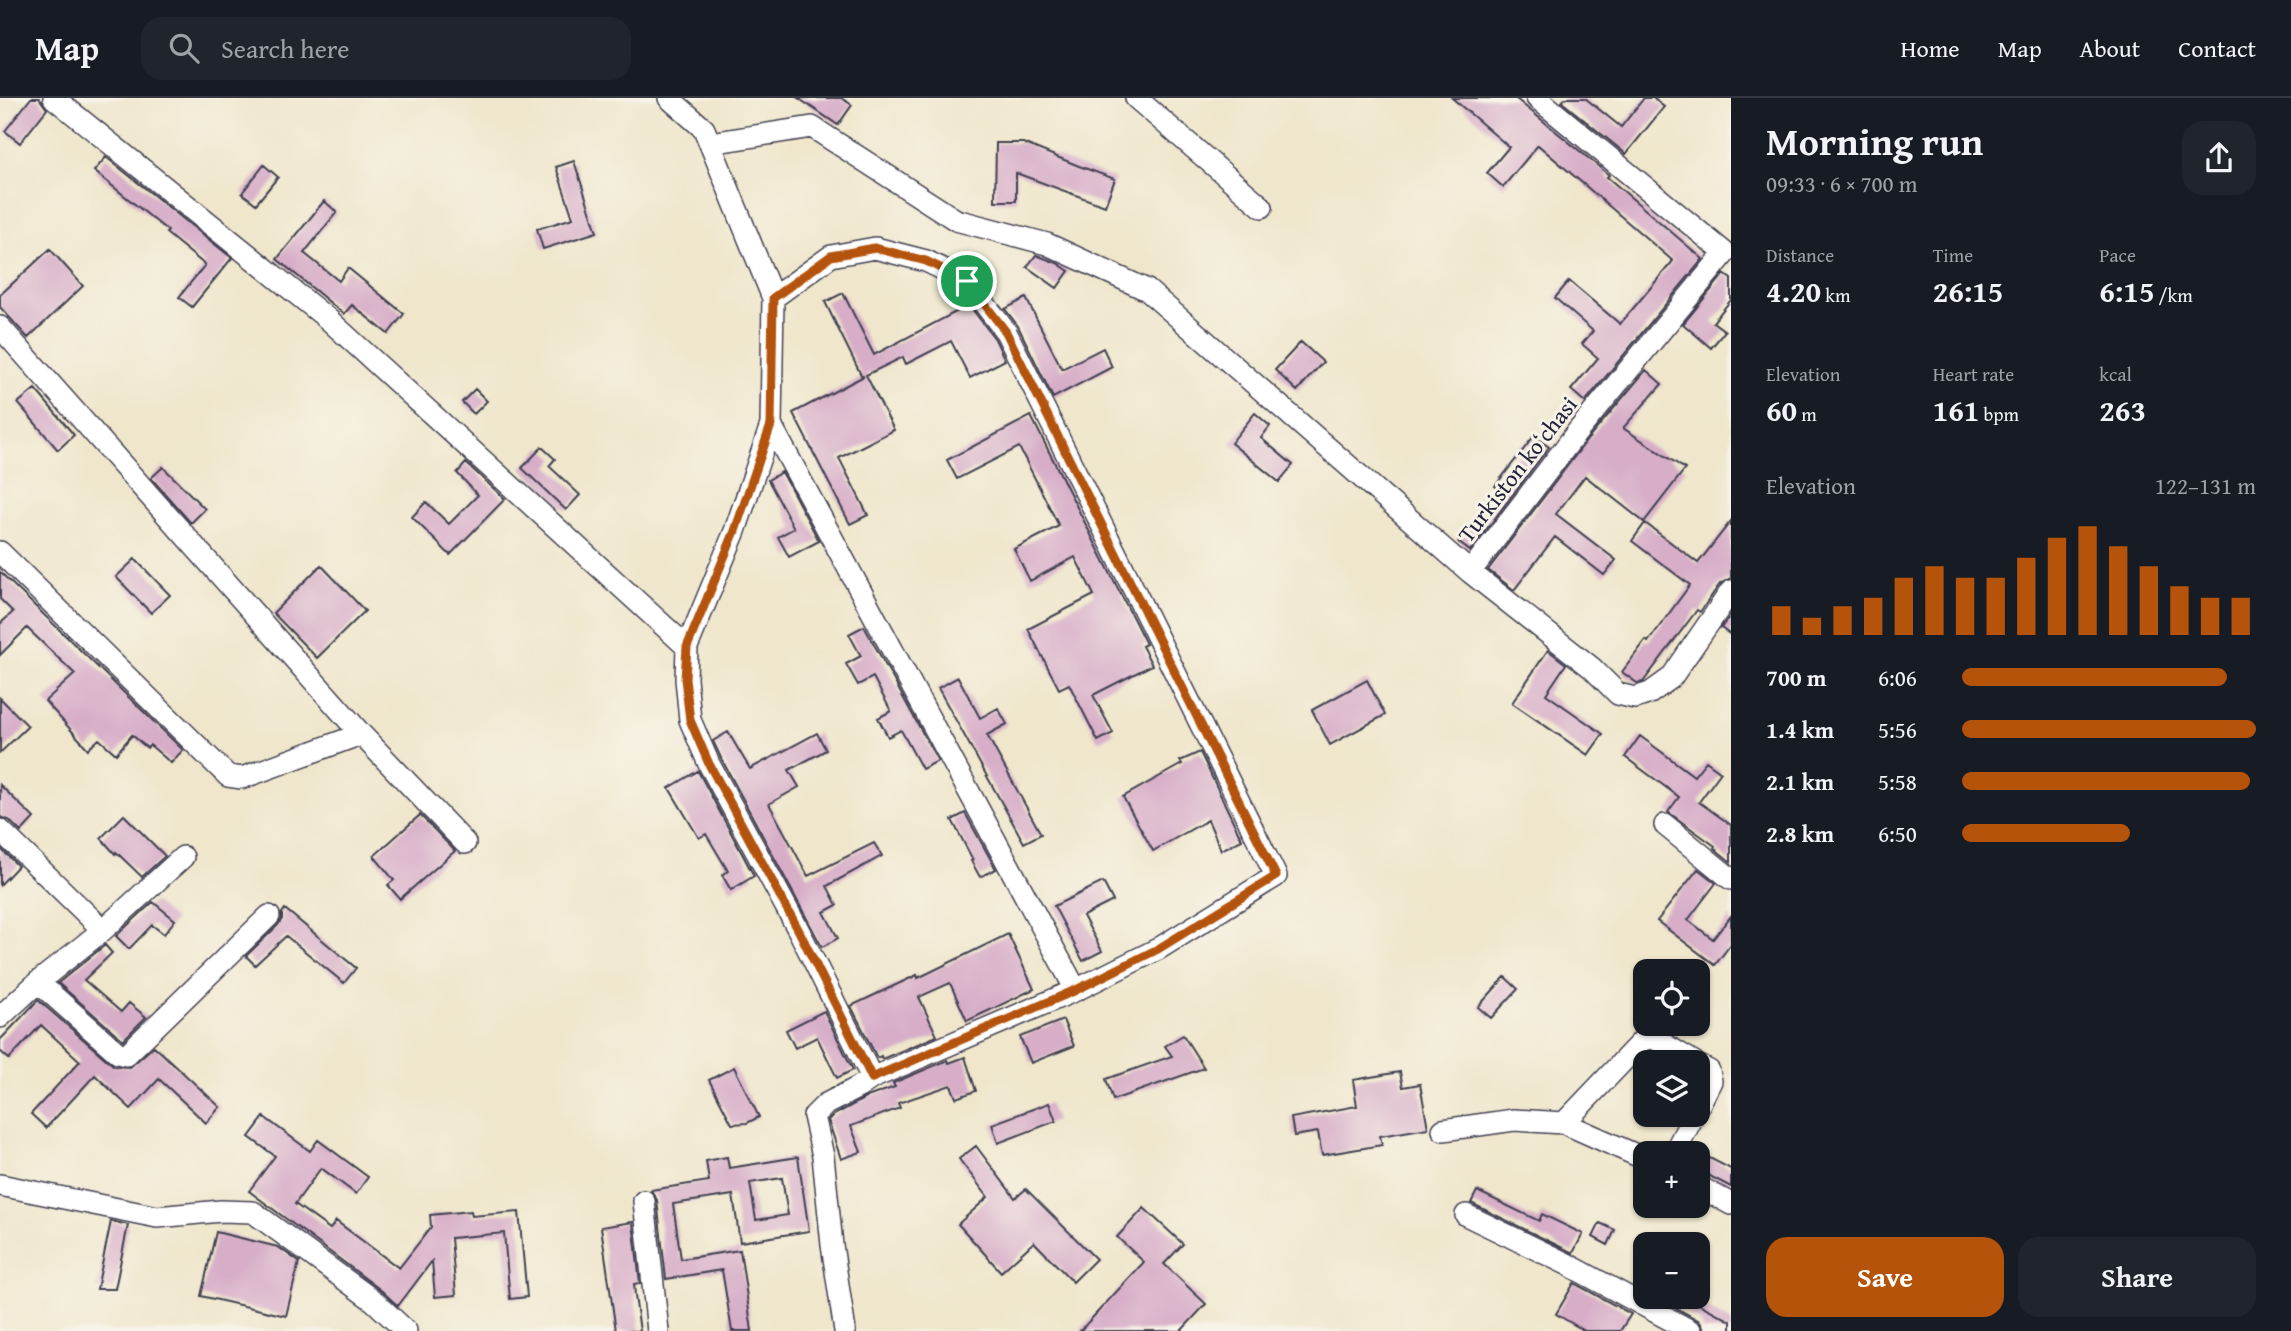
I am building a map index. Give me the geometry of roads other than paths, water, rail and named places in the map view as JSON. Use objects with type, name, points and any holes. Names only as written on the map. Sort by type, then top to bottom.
[{"type":"street","points":[[54,98],[328,320],[687,647]]},
{"type":"street","points":[[668,98],[704,129],[773,298],[771,425],[735,531],[687,647],[685,679],[690,720],[715,775],[799,931],[872,1078]]},
{"type":"street","points":[[1136,98],[1262,207]]},
{"type":"street","name":"Turkiston koʻchasi","points":[[1537,98],[1725,253],[1578,431],[1470,572],[1592,668],[1618,694],[1635,698],[1650,693],[1671,677],[1731,591]]},
{"type":"street","points":[[710,143],[812,127],[956,220],[1047,244],[1147,290],[1470,572]]},
{"type":"street","points":[[773,298],[831,256],[875,248],[926,261],[967,281],[1006,332],[1276,876],[1158,949],[1076,990],[872,1078],[826,1104],[814,1116],[823,1156],[832,1245],[845,1331]]},
{"type":"street","points":[[0,327],[361,734],[465,843]]},
{"type":"street","points":[[771,425],[1076,990]]},
{"type":"street","points":[[0,552],[228,776],[242,778],[361,734]]},
{"type":"street","points":[[1665,825],[1731,879]]},
{"type":"street","points":[[0,830],[103,930]]},
{"type":"street","points":[[0,1017],[183,858]]},
{"type":"street","points":[[38,982],[118,1053],[126,1055],[268,916]]},
{"type":"street","points":[[1633,1050],[1643,1040],[1652,1037],[1674,1050]]},
{"type":"street","points":[[1564,1123],[1633,1051]]},
{"type":"street","points":[[1443,1130],[1514,1120],[1564,1123],[1633,1154]]},
{"type":"street","points":[[0,1185],[157,1217],[221,1211],[253,1212],[374,1301],[402,1327]]},
{"type":"street","points":[[1710,1193],[1731,1204]]},
{"type":"street","points":[[644,1201],[658,1331]]},
{"type":"street","points":[[1466,1215],[1567,1264],[1691,1331]]},
{"type":"street","points":[[376,1331],[402,1327]]}]
